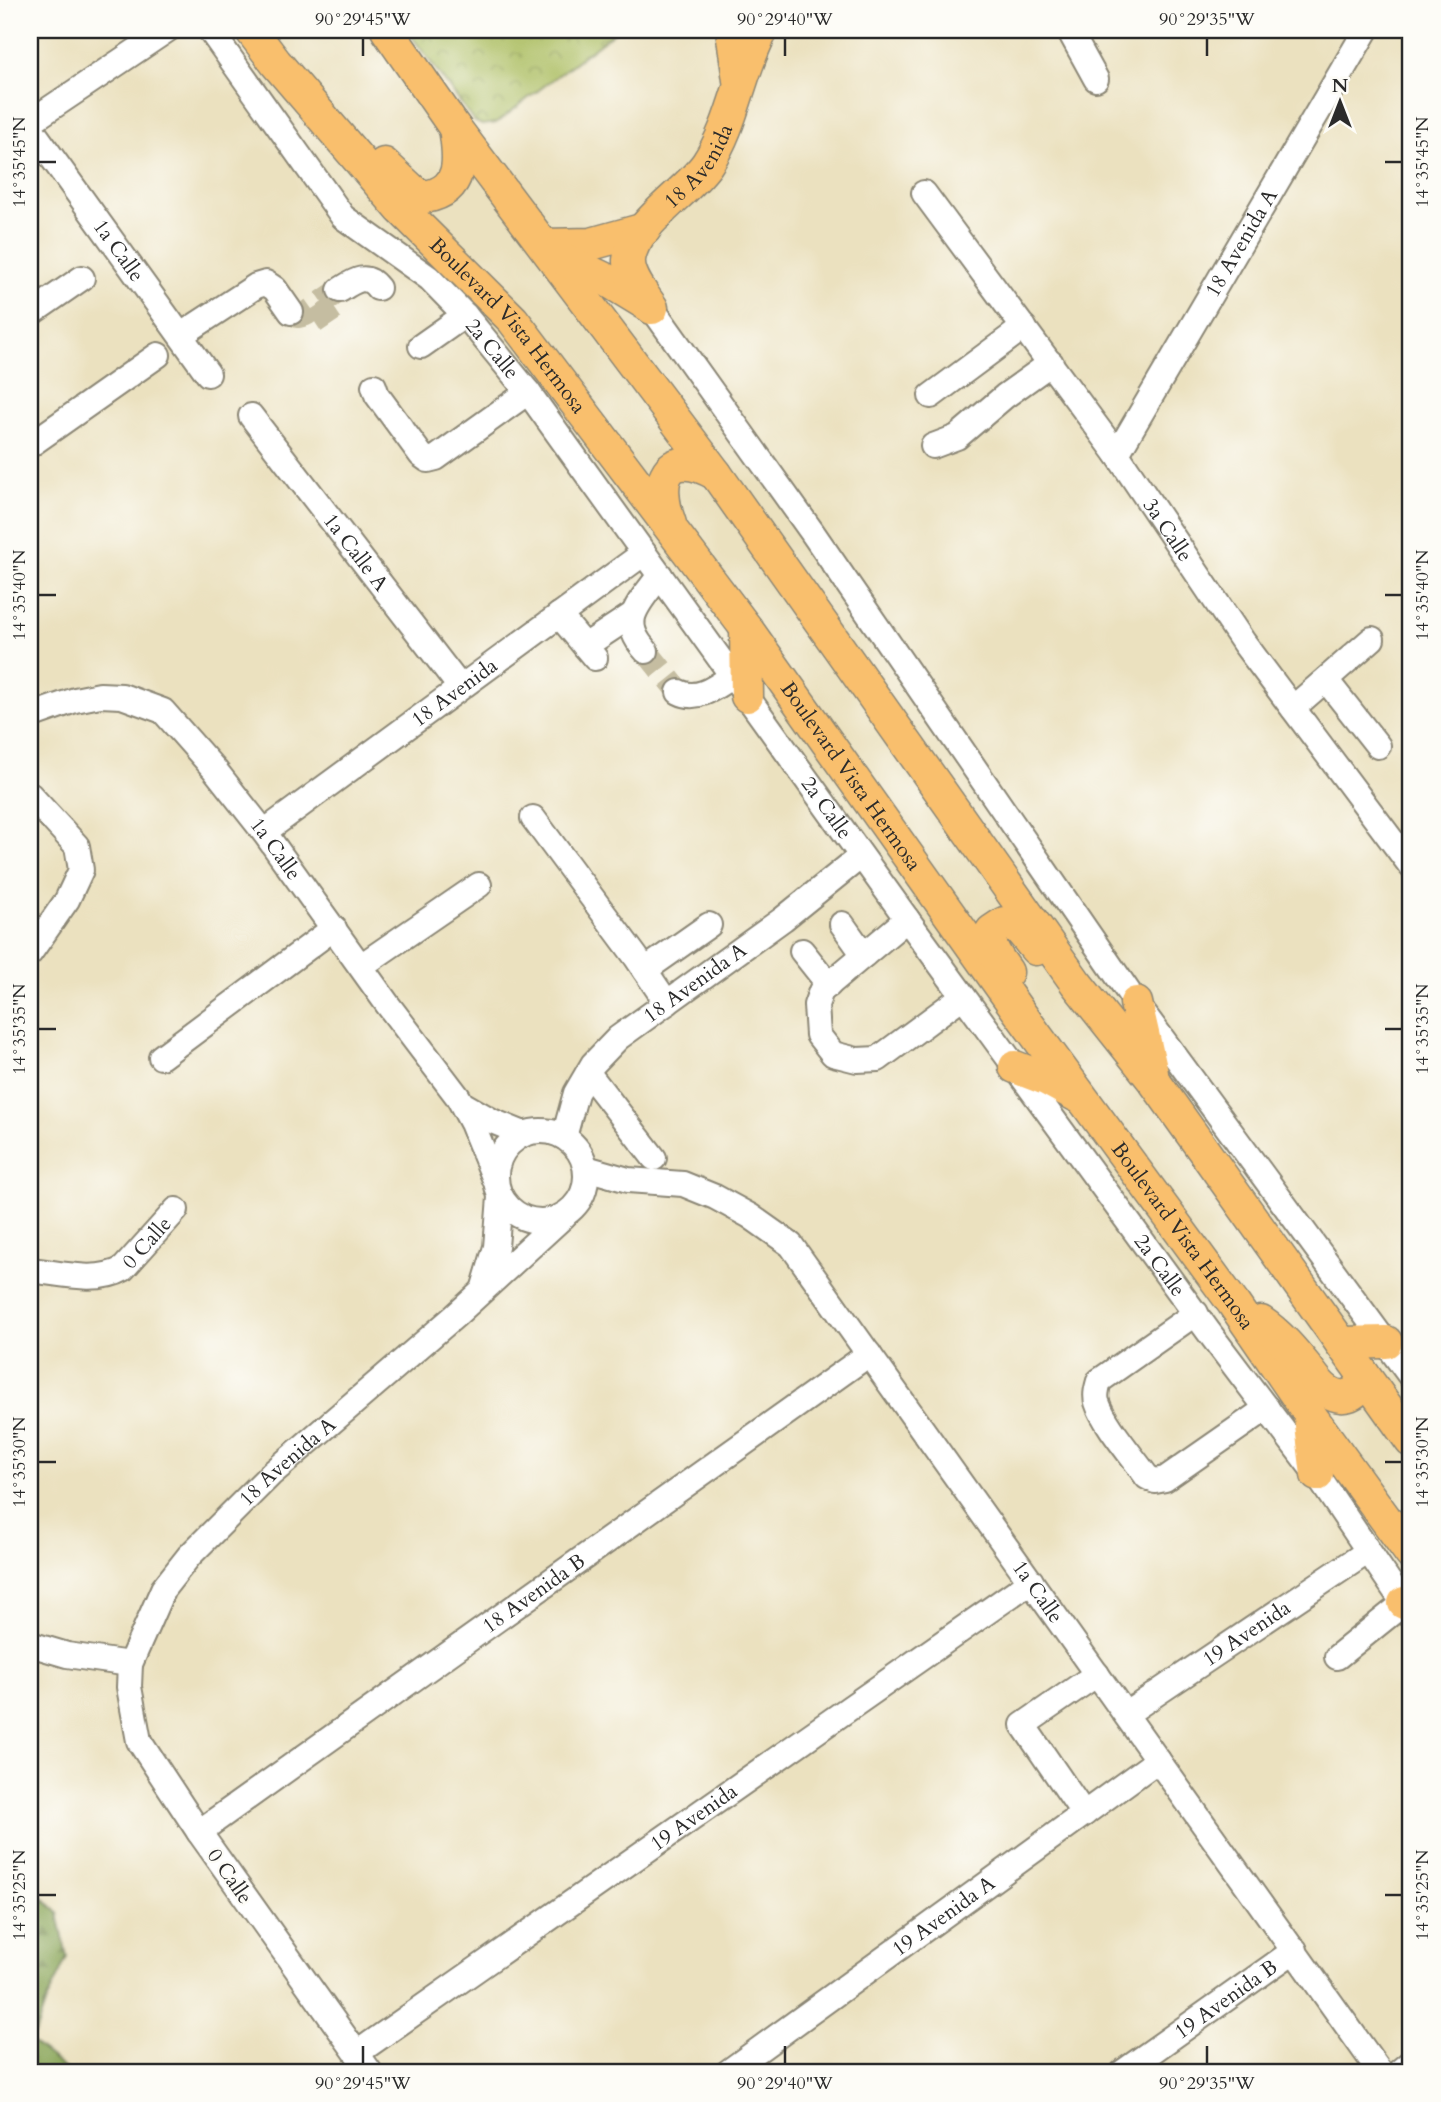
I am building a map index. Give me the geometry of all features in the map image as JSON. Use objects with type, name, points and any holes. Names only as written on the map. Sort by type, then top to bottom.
[{"type":"main road","name":"Boulevard Vista Hermosa","points":[[251,30],[401,209],[513,320],[746,628],[1019,1012],[1233,1303],[1411,1554]]},
{"type":"main road","points":[[387,30],[455,128],[716,474],[1068,972],[1154,1081],[1411,1441]]},
{"type":"main road","name":"18 Avenida","points":[[652,308],[632,275],[629,261],[637,239],[706,165],[720,141],[739,85],[750,35]]},
{"type":"main road","points":[[276,63],[414,192],[425,197],[438,194],[455,178],[459,160],[455,128]]},
{"type":"main road","points":[[547,249],[591,244],[645,229]]},
{"type":"main road","points":[[547,249],[607,280],[652,308]]},
{"type":"main road","points":[[672,531],[662,498],[666,475],[671,469],[684,463],[700,465],[716,474]]},
{"type":"main road","points":[[740,686],[746,628]]},
{"type":"main road","points":[[1019,1012],[1016,984],[990,944],[992,931],[1004,923],[1013,924],[1023,931],[1081,1009],[1109,1024]]},
{"type":"main road","points":[[1136,1003],[1154,1081]]},
{"type":"main road","points":[[1015,1067],[1074,1093],[1088,1105]]},
{"type":"main road","points":[[1233,1303],[1268,1327],[1330,1393],[1341,1396],[1352,1394],[1359,1388],[1363,1374]]},
{"type":"main road","points":[[1341,1343],[1386,1342]]},
{"type":"main road","points":[[1310,1415],[1317,1475]]},
{"type":"street","points":[[30,124],[167,30]]},
{"type":"street","name":"2a Calle","points":[[210,30],[343,217],[413,265],[464,315],[528,392],[861,856],[1317,1475],[1367,1552],[1409,1608]]},
{"type":"street","points":[[1069,30],[1096,79]]},
{"type":"street","name":"18 Avenida A","points":[[1117,454],[1366,30]]},
{"type":"street","name":"1a Calle","points":[[30,124],[208,374]]},
{"type":"street","name":"3a Calle","points":[[925,193],[1117,454],[1244,643],[1411,866]]},
{"type":"street","points":[[30,314],[82,278]]},
{"type":"street","points":[[340,290],[356,279],[365,278],[373,281],[378,288]]},
{"type":"street","points":[[181,335],[256,286],[266,284],[275,289],[291,313]]},
{"type":"street","points":[[652,308],[812,532],[1136,1003],[1411,1377]]},
{"type":"street","points":[[421,346],[464,315]]},
{"type":"street","points":[[930,396],[1024,327]]},
{"type":"street","points":[[30,445],[158,355]]},
{"type":"street","points":[[933,446],[957,437],[1005,396],[1051,363]]},
{"type":"street","points":[[374,386],[377,395],[421,455],[428,460],[436,458],[528,392]]},
{"type":"street","name":"1a Calle A","points":[[251,416],[460,687]]},
{"type":"street","name":"18 Avenida","points":[[264,832],[644,553]]},
{"type":"street","points":[[559,615],[590,652],[632,615],[660,575]]},
{"type":"street","points":[[632,615],[632,630],[646,651]]},
{"type":"street","points":[[1293,708],[1372,639]]},
{"type":"street","points":[[1326,680],[1378,746]]},
{"type":"street","points":[[679,692],[686,696],[712,689],[740,686]]},
{"type":"street","name":"1a Calle","points":[[30,716],[75,700],[100,695],[122,696],[163,711],[215,770],[264,832],[464,1104],[498,1189]]},
{"type":"street","points":[[30,795],[77,846],[81,870],[68,900],[30,953]]},
{"type":"street","points":[[533,818],[667,1003]]},
{"type":"street","name":"18 Avenida A","points":[[564,1137],[576,1093],[593,1064],[618,1038],[783,919],[861,856]]},
{"type":"street","points":[[361,966],[479,885]]},
{"type":"street","points":[[907,919],[821,991],[816,1005],[818,1035],[833,1054],[857,1060],[878,1059],[963,996]]},
{"type":"street","points":[[842,924],[864,955]]},
{"type":"street","points":[[645,970],[709,925]]},
{"type":"street","points":[[161,1057],[334,928]]},
{"type":"street","points":[[802,951],[829,985]]},
{"type":"street","points":[[587,1073],[654,1158]]},
{"type":"street","name":"1a Calle","points":[[464,1104],[492,1121],[524,1134]]},
{"type":"street","points":[[482,1291],[495,1247],[498,1189],[496,1167],[511,1142],[524,1134],[551,1132],[574,1145],[586,1168],[587,1182],[583,1195],[570,1212],[550,1221],[535,1222],[521,1217],[509,1209],[498,1189]]},
{"type":"street","name":"1a Calle","points":[[586,1168],[614,1178],[683,1184],[750,1216],[791,1245],[1380,2072]]},
{"type":"street","name":"1a Calle","points":[[570,1212],[643,1181]]},
{"type":"street","name":"0 Calle","points":[[30,1270],[100,1277],[113,1275],[123,1269],[176,1210]]},
{"type":"street","name":"18 Avenida A","points":[[130,1664],[163,1589],[189,1556],[270,1475],[570,1212]]},
{"type":"street","points":[[1196,1312],[1099,1381],[1096,1390],[1096,1400],[1103,1414],[1147,1477],[1155,1481],[1165,1479],[1266,1408]]},
{"type":"street","name":"18 Avenida B","points":[[199,1832],[869,1354]]},
{"type":"street","name":"19 Avenida","points":[[1126,1714],[1367,1552]]},
{"type":"street","name":"19 Avenida","points":[[364,2063],[1031,1581]]},
{"type":"street","points":[[1337,1657],[1409,1608]]},
{"type":"street","points":[[30,1644],[67,1655],[130,1664]]},
{"type":"street","name":"0 Calle","points":[[130,1664],[129,1687],[139,1741],[199,1832],[364,2063]]},
{"type":"street","points":[[1084,1814],[1023,1725],[1097,1674]]},
{"type":"street","name":"19 Avenida A","points":[[728,2072],[1158,1760]]},
{"type":"street","name":"19 Avenida B","points":[[1123,2072],[1295,1950]]},
{"type":"street","points":[[1399,2072],[1411,2062]]},
{"type":"green space","points":[[407,30],[617,30],[496,123],[482,125],[474,121]]},
{"type":"green space","points":[[30,1884],[58,1913],[67,1957],[45,2004],[32,2043],[69,2072],[30,2072]]},
{"type":"tunnel","points":[[291,312],[298,316],[306,314],[340,290]]},
{"type":"tunnel","points":[[318,305],[332,326]]},
{"type":"tunnel","points":[[646,651],[679,692]]}]
